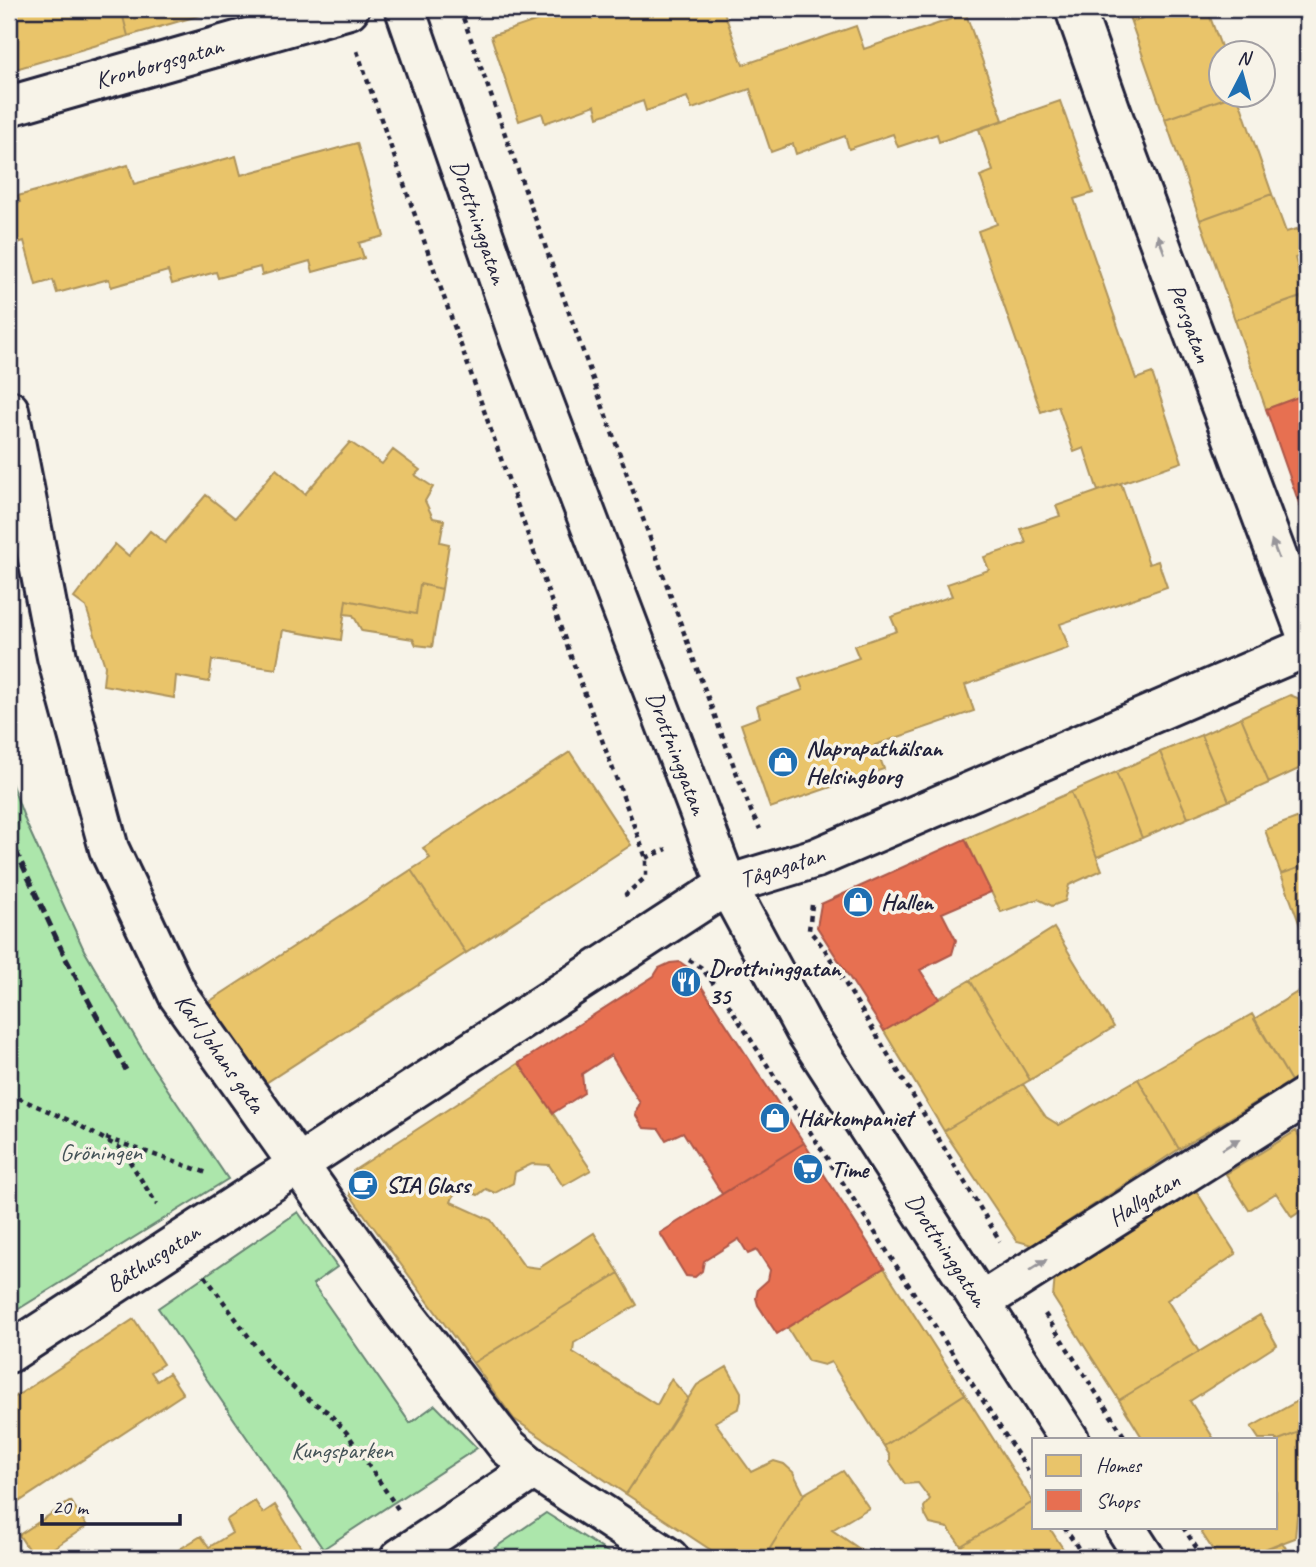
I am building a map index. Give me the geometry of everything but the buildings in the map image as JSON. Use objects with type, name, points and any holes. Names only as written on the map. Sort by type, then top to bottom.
[{"type":"street","name":"Drottninggatan","points":[[405,9],[521,343],[727,885],[805,1030],[1068,1438]]},
{"type":"street","name":"Persgatan","points":[[1075,9],[1307,636]]},
{"type":"street","name":"Kronborgsgatan","points":[[9,106],[346,10]]},
{"type":"street","name":"Karl Johans gata","points":[[9,410],[57,657],[109,849],[178,995],[402,1312],[508,1447],[534,1469],[669,1558]]},
{"type":"street","name":"Tågagatan","points":[[298,1165],[727,885],[816,858],[1307,647]]},
{"type":"street","name":"Hallgatan","points":[[981,1302],[1307,1096]]},
{"type":"street","name":"Båthusgatan","points":[[9,1353],[298,1165]]},
{"type":"street","points":[[411,1551],[534,1469]]},
{"type":"street","points":[[1126,1528],[1145,1558]]},
{"type":"path","points":[[460,9],[671,603],[751,811],[758,827],[768,835]]},
{"type":"path","points":[[346,10],[468,366]]},
{"type":"path","points":[[465,356],[473,354]]},
{"type":"path","points":[[671,603],[681,600]]},
{"type":"path","points":[[816,858],[830,895],[812,905],[809,930],[824,948],[1021,1276],[1125,1438]]},
{"type":"path","points":[[9,1094],[73,1122],[121,1149],[179,1240],[269,1366],[302,1395],[328,1412],[347,1433],[411,1551]]},
{"type":"path","points":[[95,1134],[257,1191]]},
{"type":"path","points":[[1066,1528],[1085,1558]]},
{"type":"path","points":[[1184,1528],[1203,1558]]},
{"type":"green space","name":"Gröningen","points":[[9,777],[27,825],[84,950],[152,1066],[228,1179],[9,1315]]},
{"type":"green space","name":"Kungsparken","points":[[298,1212],[337,1267],[313,1284],[410,1423],[435,1405],[477,1448],[323,1549],[158,1308]]},
{"type":"green space","points":[[546,1513],[617,1558],[480,1558]]},
{"type":"railway","points":[[9,836],[65,957],[126,1070]]},
{"type":"place","name":"Naprapathälsan Helsingborg","points":[[783,762]]},
{"type":"place","name":"Hallen","points":[[858,902]]},
{"type":"place","name":"Drottninggatan 35","points":[[686,982]]},
{"type":"place","name":"Hårkompaniet","points":[[775,1118]]},
{"type":"place","name":"Time","points":[[808,1169]]},
{"type":"place","name":"SIA Glass","points":[[363,1185]]}]
